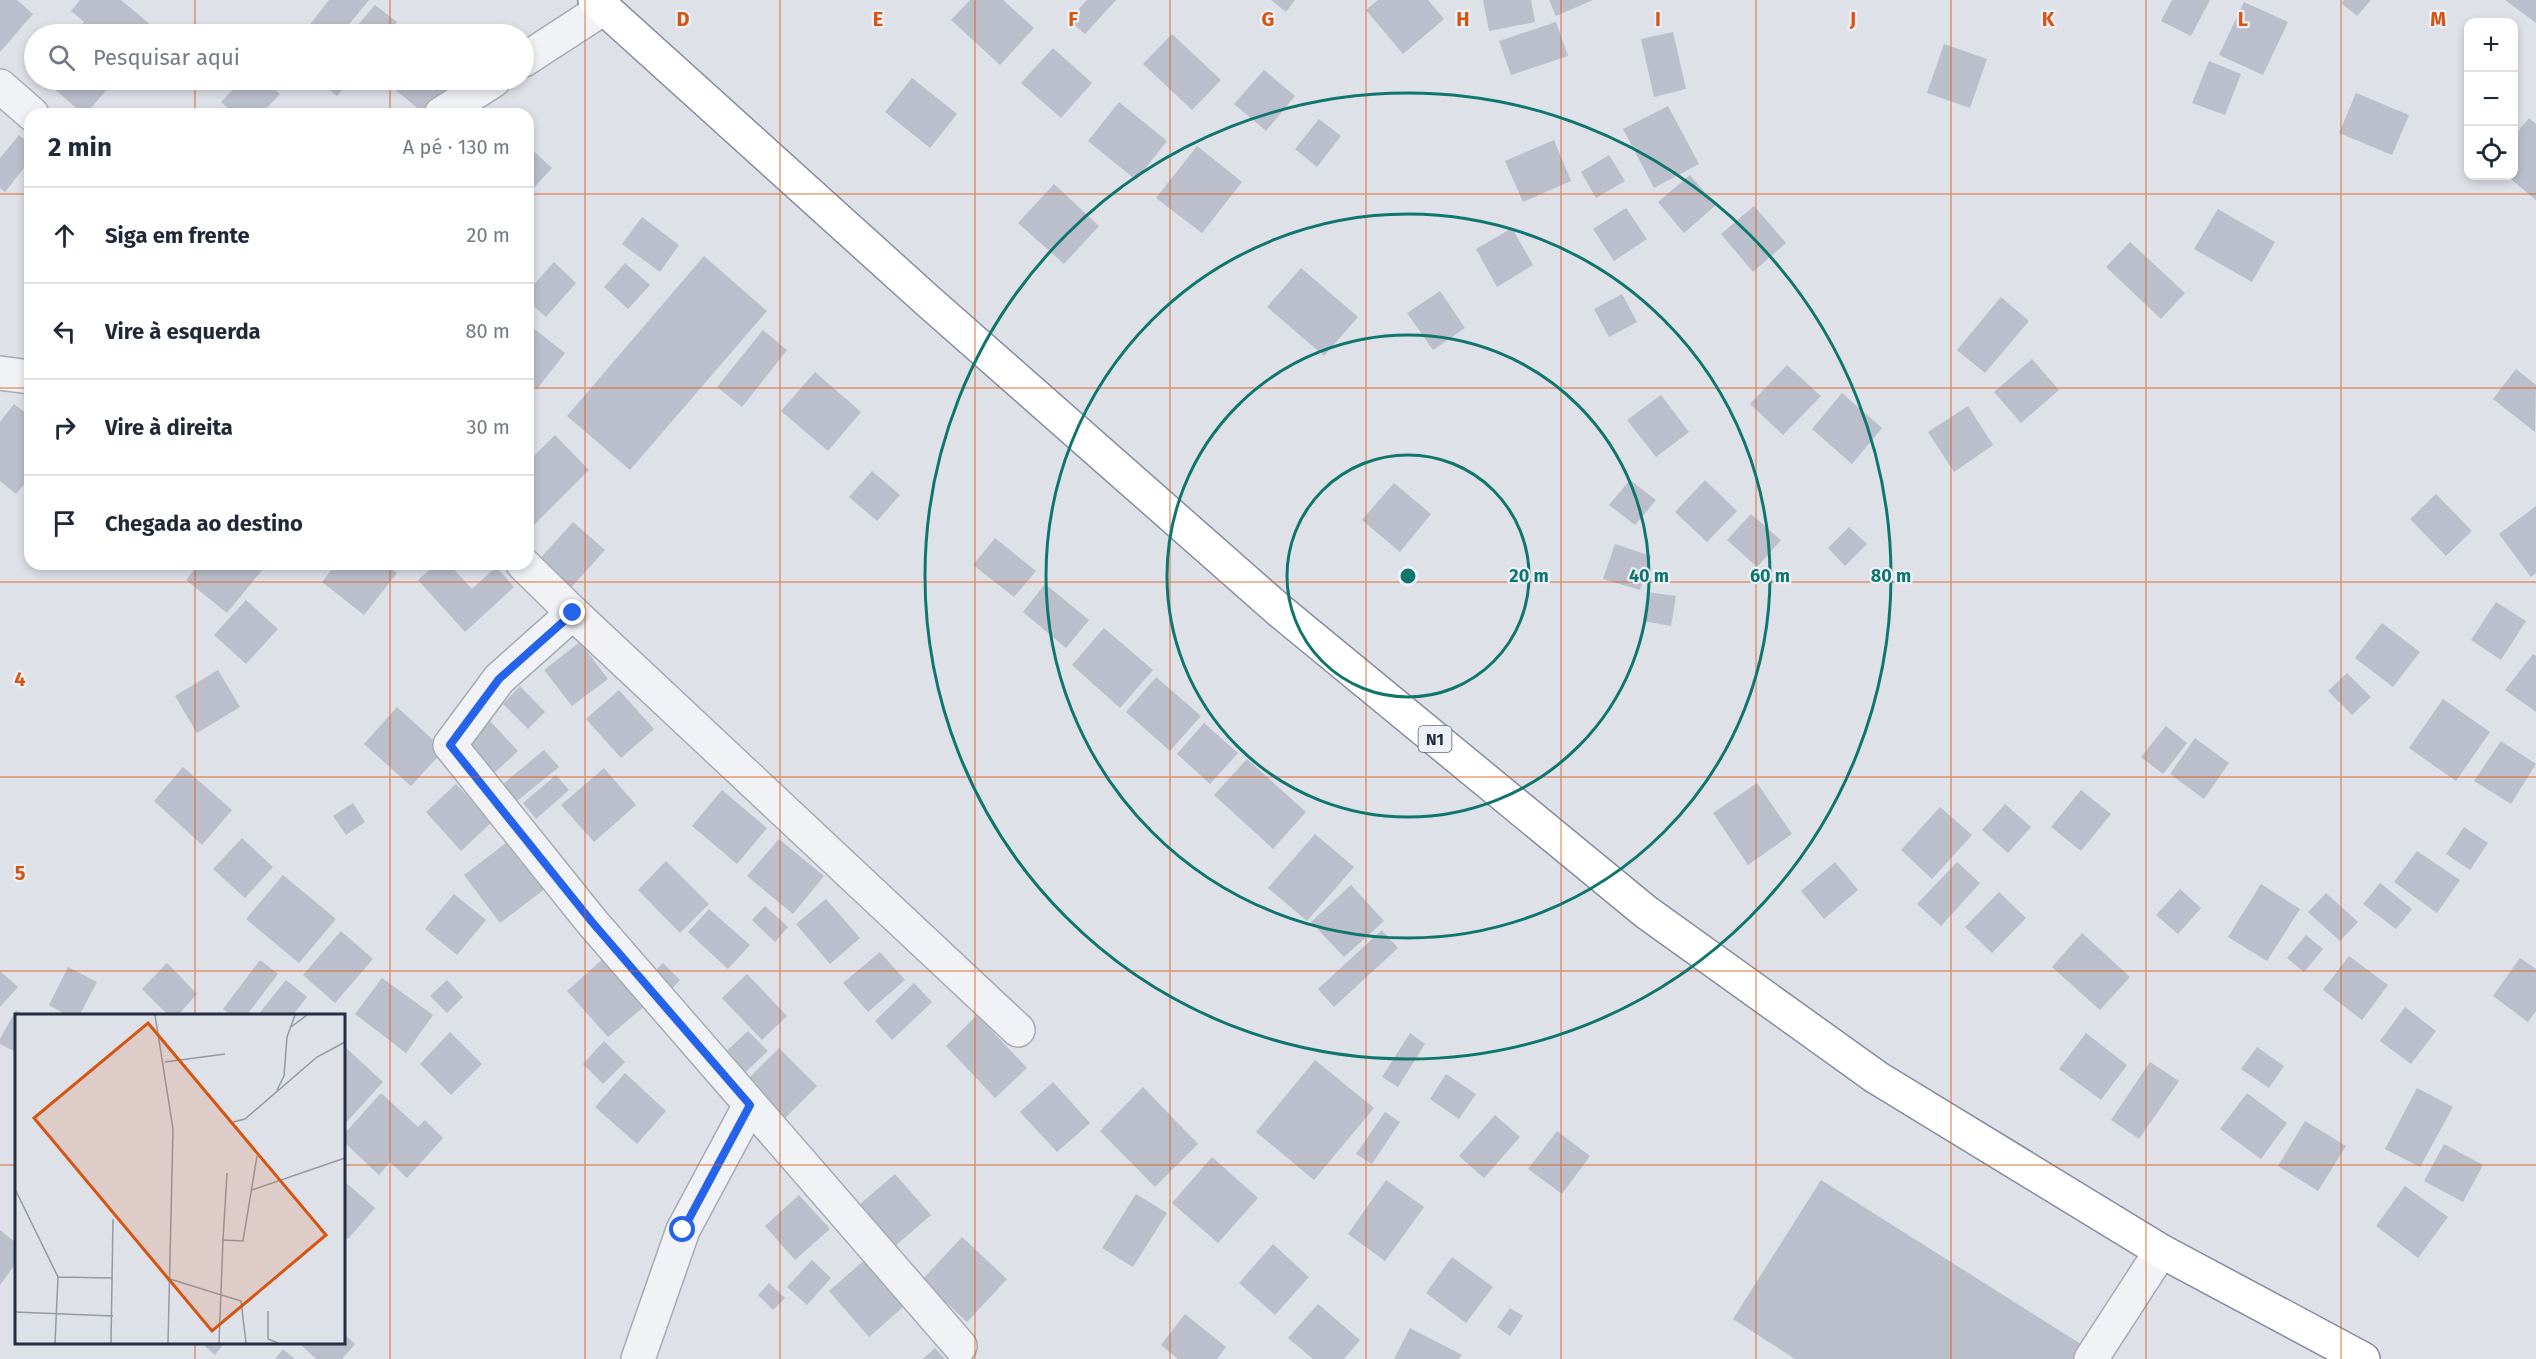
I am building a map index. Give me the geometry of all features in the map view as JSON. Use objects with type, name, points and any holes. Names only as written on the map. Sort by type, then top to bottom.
[{"type":"highway","name":"N1","points":[[600,4],[928,301],[1280,611],[1646,912],[1876,1077],[2161,1251],[2362,1359]]},
{"type":"street","points":[[534,53],[600,4]]},
{"type":"street","points":[[0,86],[25,108]]},
{"type":"street","points":[[450,108],[478,90]]},
{"type":"street","points":[[0,373],[24,376]]},
{"type":"street","points":[[529,570],[1018,1030]]},
{"type":"street","points":[[573,613],[499,679],[450,745],[592,922],[960,1346]]},
{"type":"street","points":[[638,1359],[683,1230],[750,1105]]},
{"type":"street","points":[[2091,1359],[2161,1251]]},
{"type":"building","points":[[0,0],[17,0],[33,14],[0,52]]},
{"type":"building","points":[[80,0],[121,0],[150,24],[82,24],[84,22],[71,11]]},
{"type":"building","points":[[329,0],[369,0],[349,24],[310,24]]},
{"type":"building","points":[[970,0],[1003,0],[1034,28],[1000,65],[951,20]]},
{"type":"building","points":[[1087,0],[1116,0],[1085,34],[1069,20]]},
{"type":"building","points":[[1271,0],[1295,0],[1286,12]]},
{"type":"building","points":[[1378,0],[1428,0],[1444,19],[1403,54],[1366,10]]},
{"type":"building","points":[[1483,0],[1531,0],[1535,22],[1489,31]]},
{"type":"building","points":[[1549,0],[1593,0],[1556,16]]},
{"type":"building","points":[[2172,0],[2210,0],[2191,36],[2161,21]]},
{"type":"building","points":[[2344,0],[2371,0],[2357,16],[2341,3]]},
{"type":"building","points":[[2505,0],[2536,0],[2536,23]]},
{"type":"building","points":[[2244,2],[2288,22],[2263,75],[2219,55]]},
{"type":"building","points":[[375,5],[397,22],[395,24],[359,24]]},
{"type":"building","points":[[1556,22],[1568,56],[1511,75],[1499,41]]},
{"type":"building","points":[[1673,32],[1686,89],[1654,97],[1641,39]]},
{"type":"building","points":[[1172,34],[1221,80],[1192,110],[1143,64]]},
{"type":"building","points":[[1944,44],[1987,59],[1970,108],[1927,93]]},
{"type":"building","points":[[1053,48],[1092,83],[1061,118],[1021,83]]},
{"type":"building","points":[[2209,61],[2241,74],[2225,115],[2192,103]]},
{"type":"building","points":[[1264,70],[1295,96],[1266,131],[1234,104]]},
{"type":"building","points":[[912,78],[957,114],[930,148],[885,112]]},
{"type":"building","points":[[56,90],[106,90],[91,108],[76,108]]},
{"type":"building","points":[[232,90],[275,90],[280,94],[267,108],[228,108],[221,102]]},
{"type":"building","points":[[330,90],[342,90],[337,96]]},
{"type":"building","points":[[395,90],[446,90],[430,108],[418,108]]},
{"type":"building","points":[[2356,93],[2409,115],[2392,155],[2339,133]]},
{"type":"building","points":[[1119,102],[1167,141],[1136,180],[1088,141]]},
{"type":"building","points":[[1668,106],[1699,164],[1654,188],[1623,129]]},
{"type":"building","points":[[2529,118],[2536,124],[2536,200],[2512,180],[2518,180],[2518,131]]},
{"type":"building","points":[[1319,119],[1341,136],[1317,167],[1295,149]]},
{"type":"building","points":[[19,135],[24,139],[24,168],[5,192],[0,188],[0,158]]},
{"type":"building","points":[[1554,140],[1571,181],[1523,202],[1505,161]]},
{"type":"building","points":[[1197,146],[1242,182],[1202,233],[1156,198]]},
{"type":"building","points":[[534,152],[552,168],[534,188]]},
{"type":"building","points":[[1609,155],[1625,181],[1596,198],[1581,172]]},
{"type":"building","points":[[1690,175],[1716,205],[1684,233],[1658,202]]},
{"type":"building","points":[[1054,184],[1099,226],[1064,264],[1018,223]]},
{"type":"building","points":[[1754,206],[1786,243],[1753,272],[1721,234]]},
{"type":"building","points":[[1626,208],[1647,239],[1614,261],[1593,229]]},
{"type":"building","points":[[2218,209],[2275,242],[2252,282],[2194,249]]},
{"type":"building","points":[[642,217],[679,245],[660,272],[622,244]]},
{"type":"building","points":[[1512,228],[1533,265],[1497,287],[1476,249]]},
{"type":"building","points":[[2130,242],[2185,293],[2161,319],[2106,267]]},
{"type":"building","points":[[704,256],[767,311],[630,470],[567,416]]},
{"type":"building","points":[[554,262],[576,283],[546,317],[534,306],[534,284]]},
{"type":"building","points":[[625,263],[650,285],[628,309],[604,287]]},
{"type":"building","points":[[1301,268],[1358,317],[1324,356],[1267,307]]},
{"type":"building","points":[[1440,291],[1465,328],[1433,350],[1407,313]]},
{"type":"building","points":[[1622,294],[1637,322],[1609,337],[1594,309]]},
{"type":"building","points":[[2001,297],[2029,321],[1985,373],[1957,350]]},
{"type":"building","points":[[534,329],[565,353],[537,389],[534,387]]},
{"type":"building","points":[[763,330],[787,350],[742,407],[717,387]]},
{"type":"building","points":[[2032,359],[2059,390],[2021,423],[1994,392]]},
{"type":"building","points":[[1787,365],[1821,396],[1783,435],[1750,404]]},
{"type":"building","points":[[2516,369],[2536,385],[2535,432],[2493,399]]},
{"type":"building","points":[[815,372],[861,412],[828,451],[781,411]]},
{"type":"building","points":[[1842,393],[1882,428],[1852,464],[1812,429]]},
{"type":"building","points":[[1661,395],[1689,432],[1656,457],[1627,420]]},
{"type":"building","points":[[14,404],[24,412],[24,484],[16,494],[0,481],[0,422]]},
{"type":"building","points":[[1968,406],[1993,445],[1954,472],[1928,432]]},
{"type":"building","points":[[555,435],[589,470],[534,525],[534,456]]},
{"type":"building","points":[[872,471],[900,495],[877,521],[849,497]]},
{"type":"building","points":[[1630,480],[1656,500],[1635,525],[1609,505]]},
{"type":"building","points":[[1705,480],[1737,511],[1707,542],[1675,512]]},
{"type":"building","points":[[1394,483],[1431,514],[1400,552],[1362,520]]},
{"type":"building","points":[[2436,494],[2472,531],[2446,556],[2410,519]]},
{"type":"building","points":[[2536,506],[2536,573],[2531,577],[2499,534]]},
{"type":"building","points":[[1751,514],[1781,540],[1757,567],[1727,540]]},
{"type":"building","points":[[573,522],[605,550],[568,591],[536,563]]},
{"type":"building","points":[[1849,527],[1867,544],[1845,566],[1828,548]]},
{"type":"building","points":[[995,538],[1036,571],[1014,597],[973,565]]},
{"type":"building","points":[[1615,544],[1651,556],[1640,590],[1603,579]]},
{"type":"building","points":[[194,570],[262,570],[227,613],[186,580]]},
{"type":"building","points":[[331,570],[393,570],[397,573],[364,615],[322,582]]},
{"type":"building","points":[[429,570],[455,570],[472,589],[493,570],[499,570],[514,587],[465,632],[418,580]]},
{"type":"building","points":[[1045,584],[1089,620],[1066,648],[1023,612]]},
{"type":"building","points":[[1647,592],[1676,596],[1671,626],[1643,621]]},
{"type":"building","points":[[246,600],[278,629],[246,664],[214,635]]},
{"type":"building","points":[[2496,602],[2526,621],[2501,660],[2471,640]]},
{"type":"building","points":[[2382,623],[2420,652],[2393,687],[2355,658]]},
{"type":"building","points":[[1104,628],[1153,670],[1120,708],[1072,665]]},
{"type":"building","points":[[580,642],[608,679],[572,706],[544,670]]},
{"type":"building","points":[[2533,654],[2536,656],[2536,712],[2505,690]]},
{"type":"building","points":[[218,670],[240,707],[197,733],[175,696]]},
{"type":"building","points":[[2347,673],[2371,697],[2352,715],[2328,691]]},
{"type":"building","points":[[1156,677],[1201,716],[1170,751],[1126,712]]},
{"type":"building","points":[[520,686],[545,712],[528,729],[503,704]]},
{"type":"building","points":[[619,690],[654,729],[621,758],[586,719]]},
{"type":"building","points":[[2443,699],[2490,732],[2456,781],[2409,748]]},
{"type":"building","points":[[397,707],[444,750],[411,786],[364,744]]},
{"type":"building","points":[[490,721],[518,751],[491,776],[463,746]]},
{"type":"building","points":[[1204,723],[1238,753],[1210,784],[1177,754]]},
{"type":"building","points":[[2166,726],[2187,743],[2163,774],[2141,757]]},
{"type":"building","points":[[2195,738],[2229,763],[2204,799],[2170,774]]},
{"type":"building","points":[[2501,741],[2536,764],[2511,804],[2474,781]]},
{"type":"building","points":[[544,750],[559,767],[517,801],[503,784]]},
{"type":"building","points":[[1247,759],[1306,812],[1273,849],[1214,795]]},
{"type":"building","points":[[183,767],[232,810],[202,845],[154,801]]},
{"type":"building","points":[[604,768],[636,805],[594,842],[561,805]]},
{"type":"building","points":[[556,775],[569,790],[536,819],[523,803]]},
{"type":"building","points":[[1757,783],[1792,834],[1748,865],[1713,813]]},
{"type":"building","points":[[456,784],[492,822],[461,851],[426,812]]},
{"type":"building","points":[[722,790],[767,828],[737,864],[692,826]]},
{"type":"building","points":[[2081,790],[2111,814],[2081,851],[2051,827]]},
{"type":"building","points":[[353,803],[365,822],[346,835],[333,816]]},
{"type":"building","points":[[2005,804],[2031,827],[2008,853],[1982,830]]},
{"type":"building","points":[[1940,807],[1972,835],[1932,879],[1901,850]]},
{"type":"building","points":[[2464,827],[2488,843],[2470,870],[2446,854]]},
{"type":"building","points":[[1315,834],[1354,867],[1307,921],[1268,888]]},
{"type":"building","points":[[242,838],[273,867],[245,898],[213,869]]},
{"type":"building","points":[[779,839],[824,876],[793,914],[747,876]]},
{"type":"building","points":[[510,840],[546,888],[500,923],[464,875]]},
{"type":"building","points":[[2417,851],[2460,880],[2437,913],[2394,882]]},
{"type":"building","points":[[666,861],[709,904],[680,933],[638,890]]},
{"type":"building","points":[[1835,862],[1858,890],[1824,919],[1801,891]]},
{"type":"building","points":[[1957,862],[1980,883],[1941,926],[1917,904]]},
{"type":"building","points":[[283,875],[336,919],[299,963],[246,919]]},
{"type":"building","points":[[2380,883],[2412,909],[2396,929],[2363,904]]},
{"type":"building","points":[[2261,884],[2300,909],[2267,961],[2228,937]]},
{"type":"building","points":[[1351,885],[1384,921],[1344,957],[1311,922]]},
{"type":"building","points":[[2180,889],[2201,908],[2178,934],[2156,915]]},
{"type":"building","points":[[1999,892],[2026,918],[1992,953],[1965,927]]},
{"type":"building","points":[[2326,893],[2358,922],[2340,941],[2308,912]]},
{"type":"building","points":[[454,894],[486,920],[457,955],[425,929]]},
{"type":"building","points":[[826,899],[860,938],[830,964],[796,924]]},
{"type":"building","points":[[765,906],[788,927],[775,942],[752,920]]},
{"type":"building","points":[[709,909],[750,945],[728,969],[688,932]]},
{"type":"building","points":[[1382,930],[1398,948],[1334,1007],[1318,989]]},
{"type":"building","points":[[341,931],[373,959],[335,1003],[303,975]]},
{"type":"building","points":[[2082,933],[2130,977],[2100,1010],[2052,967]]},
{"type":"building","points":[[2306,935],[2323,949],[2304,972],[2287,958]]},
{"type":"building","points":[[880,952],[905,980],[868,1012],[843,983]]},
{"type":"building","points":[[2349,956],[2388,985],[2362,1020],[2323,990]]},
{"type":"building","points":[[604,958],[646,1005],[608,1037],[567,991]]},
{"type":"building","points":[[2520,958],[2536,969],[2536,1011],[2528,1022],[2493,996]]},
{"type":"building","points":[[260,960],[278,974],[248,1014],[229,1014],[223,1009]]},
{"type":"building","points":[[167,963],[197,994],[179,1014],[167,1014],[142,989]]},
{"type":"building","points":[[663,963],[680,980],[671,990],[653,973]]},
{"type":"building","points":[[68,967],[97,982],[80,1014],[65,1014],[49,1005]]},
{"type":"building","points":[[0,971],[18,987],[0,1007]]},
{"type":"building","points":[[747,974],[787,1016],[762,1040],[722,998]]},
{"type":"building","points":[[382,978],[433,1015],[406,1053],[355,1014]]},
{"type":"building","points":[[286,980],[307,997],[294,1014],[259,1014]]},
{"type":"building","points":[[447,980],[463,997],[447,1013],[430,996]]},
{"type":"building","points":[[914,983],[932,1002],[892,1040],[875,1021]]},
{"type":"building","points":[[2405,1007],[2436,1031],[2411,1064],[2380,1041]]},
{"type":"building","points":[[16,1010],[22,1014],[15,1014],[15,1052],[0,1044],[0,1039]]},
{"type":"building","points":[[977,1015],[1027,1068],[995,1098],[946,1046]]},
{"type":"building","points":[[748,1031],[768,1051],[737,1080],[718,1059]]},
{"type":"building","points":[[450,1032],[482,1064],[451,1095],[420,1064]]},
{"type":"building","points":[[1410,1033],[1425,1044],[1398,1087],[1382,1077]]},
{"type":"building","points":[[2086,1033],[2127,1065],[2101,1100],[2059,1069]]},
{"type":"building","points":[[604,1041],[625,1062],[603,1084],[583,1064]]},
{"type":"building","points":[[345,1047],[383,1082],[345,1124]]},
{"type":"building","points":[[2257,1047],[2284,1066],[2269,1088],[2241,1069]]},
{"type":"building","points":[[779,1048],[817,1086],[780,1123],[743,1084]]},
{"type":"building","points":[[1315,1060],[1374,1108],[1314,1180],[1256,1132]]},
{"type":"building","points":[[2150,1062],[2179,1081],[2139,1139],[2111,1120]]},
{"type":"building","points":[[625,1073],[666,1111],[637,1144],[595,1107]]},
{"type":"building","points":[[1446,1074],[1476,1094],[1459,1119],[1430,1099]]},
{"type":"building","points":[[1053,1082],[1090,1123],[1057,1152],[1020,1112]]},
{"type":"building","points":[[1143,1087],[1198,1144],[1155,1187],[1100,1131]]},
{"type":"building","points":[[2417,1088],[2453,1107],[2420,1167],[2385,1149]]},
{"type":"building","points":[[381,1093],[418,1127],[425,1120],[443,1138],[407,1178],[390,1162],[379,1175],[345,1143],[345,1133]]},
{"type":"building","points":[[2247,1093],[2287,1123],[2261,1159],[2220,1129]]},
{"type":"building","points":[[1385,1112],[1400,1122],[1372,1164],[1356,1154]]},
{"type":"building","points":[[1495,1115],[1520,1137],[1484,1178],[1459,1156]]},
{"type":"building","points":[[2305,1121],[2346,1146],[2318,1191],[2278,1166]]},
{"type":"building","points":[[1557,1131],[1590,1156],[1562,1194],[1528,1169]]},
{"type":"building","points":[[2444,1144],[2483,1165],[2463,1202],[2424,1181]]},
{"type":"building","points":[[1212,1157],[1258,1198],[1218,1243],[1172,1203]]},
{"type":"building","points":[[895,1174],[931,1215],[894,1247],[859,1205]]},
{"type":"building","points":[[1386,1180],[1424,1207],[1385,1261],[1348,1234]]},
{"type":"building","points":[[1821,1180],[2084,1346],[2075,1359],[1795,1359],[1733,1319]]},
{"type":"building","points":[[345,1182],[375,1208],[348,1239],[345,1237]]},
{"type":"building","points":[[2405,1186],[2448,1217],[2418,1258],[2376,1226]]},
{"type":"building","points":[[1136,1194],[1167,1213],[1133,1267],[1102,1248]]},
{"type":"building","points":[[799,1195],[830,1229],[795,1260],[765,1226]]},
{"type":"building","points":[[0,1230],[15,1242],[15,1264],[0,1285]]},
{"type":"building","points":[[962,1237],[1007,1279],[967,1322],[922,1280]]},
{"type":"building","points":[[1273,1244],[1309,1277],[1275,1315],[1239,1283]]},
{"type":"building","points":[[869,1256],[909,1302],[869,1337],[829,1291]]},
{"type":"building","points":[[1452,1257],[1493,1287],[1466,1323],[1426,1293]]},
{"type":"building","points":[[812,1260],[831,1278],[807,1305],[787,1287]]},
{"type":"building","points":[[769,1283],[785,1298],[773,1310],[758,1295]]},
{"type":"building","points":[[1318,1304],[1360,1340],[1344,1359],[1313,1359],[1288,1338]]},
{"type":"building","points":[[1510,1308],[1523,1316],[1510,1336],[1497,1327]]},
{"type":"building","points":[[1185,1314],[1226,1347],[1217,1359],[1178,1359],[1161,1345]]},
{"type":"building","points":[[1410,1328],[1462,1355],[1459,1359],[1394,1359]]},
{"type":"building","points":[[345,1335],[355,1344],[342,1359],[316,1359],[300,1344],[345,1344]]},
{"type":"building","points":[[202,1344],[223,1344],[215,1355]]},
{"type":"building","points":[[935,1348],[945,1359],[923,1359]]},
{"type":"building","points":[[283,1349],[295,1359],[275,1359]]},
{"type":"route","points":[[573,613],[499,679],[450,745],[592,922],[750,1105],[683,1230]]}]
